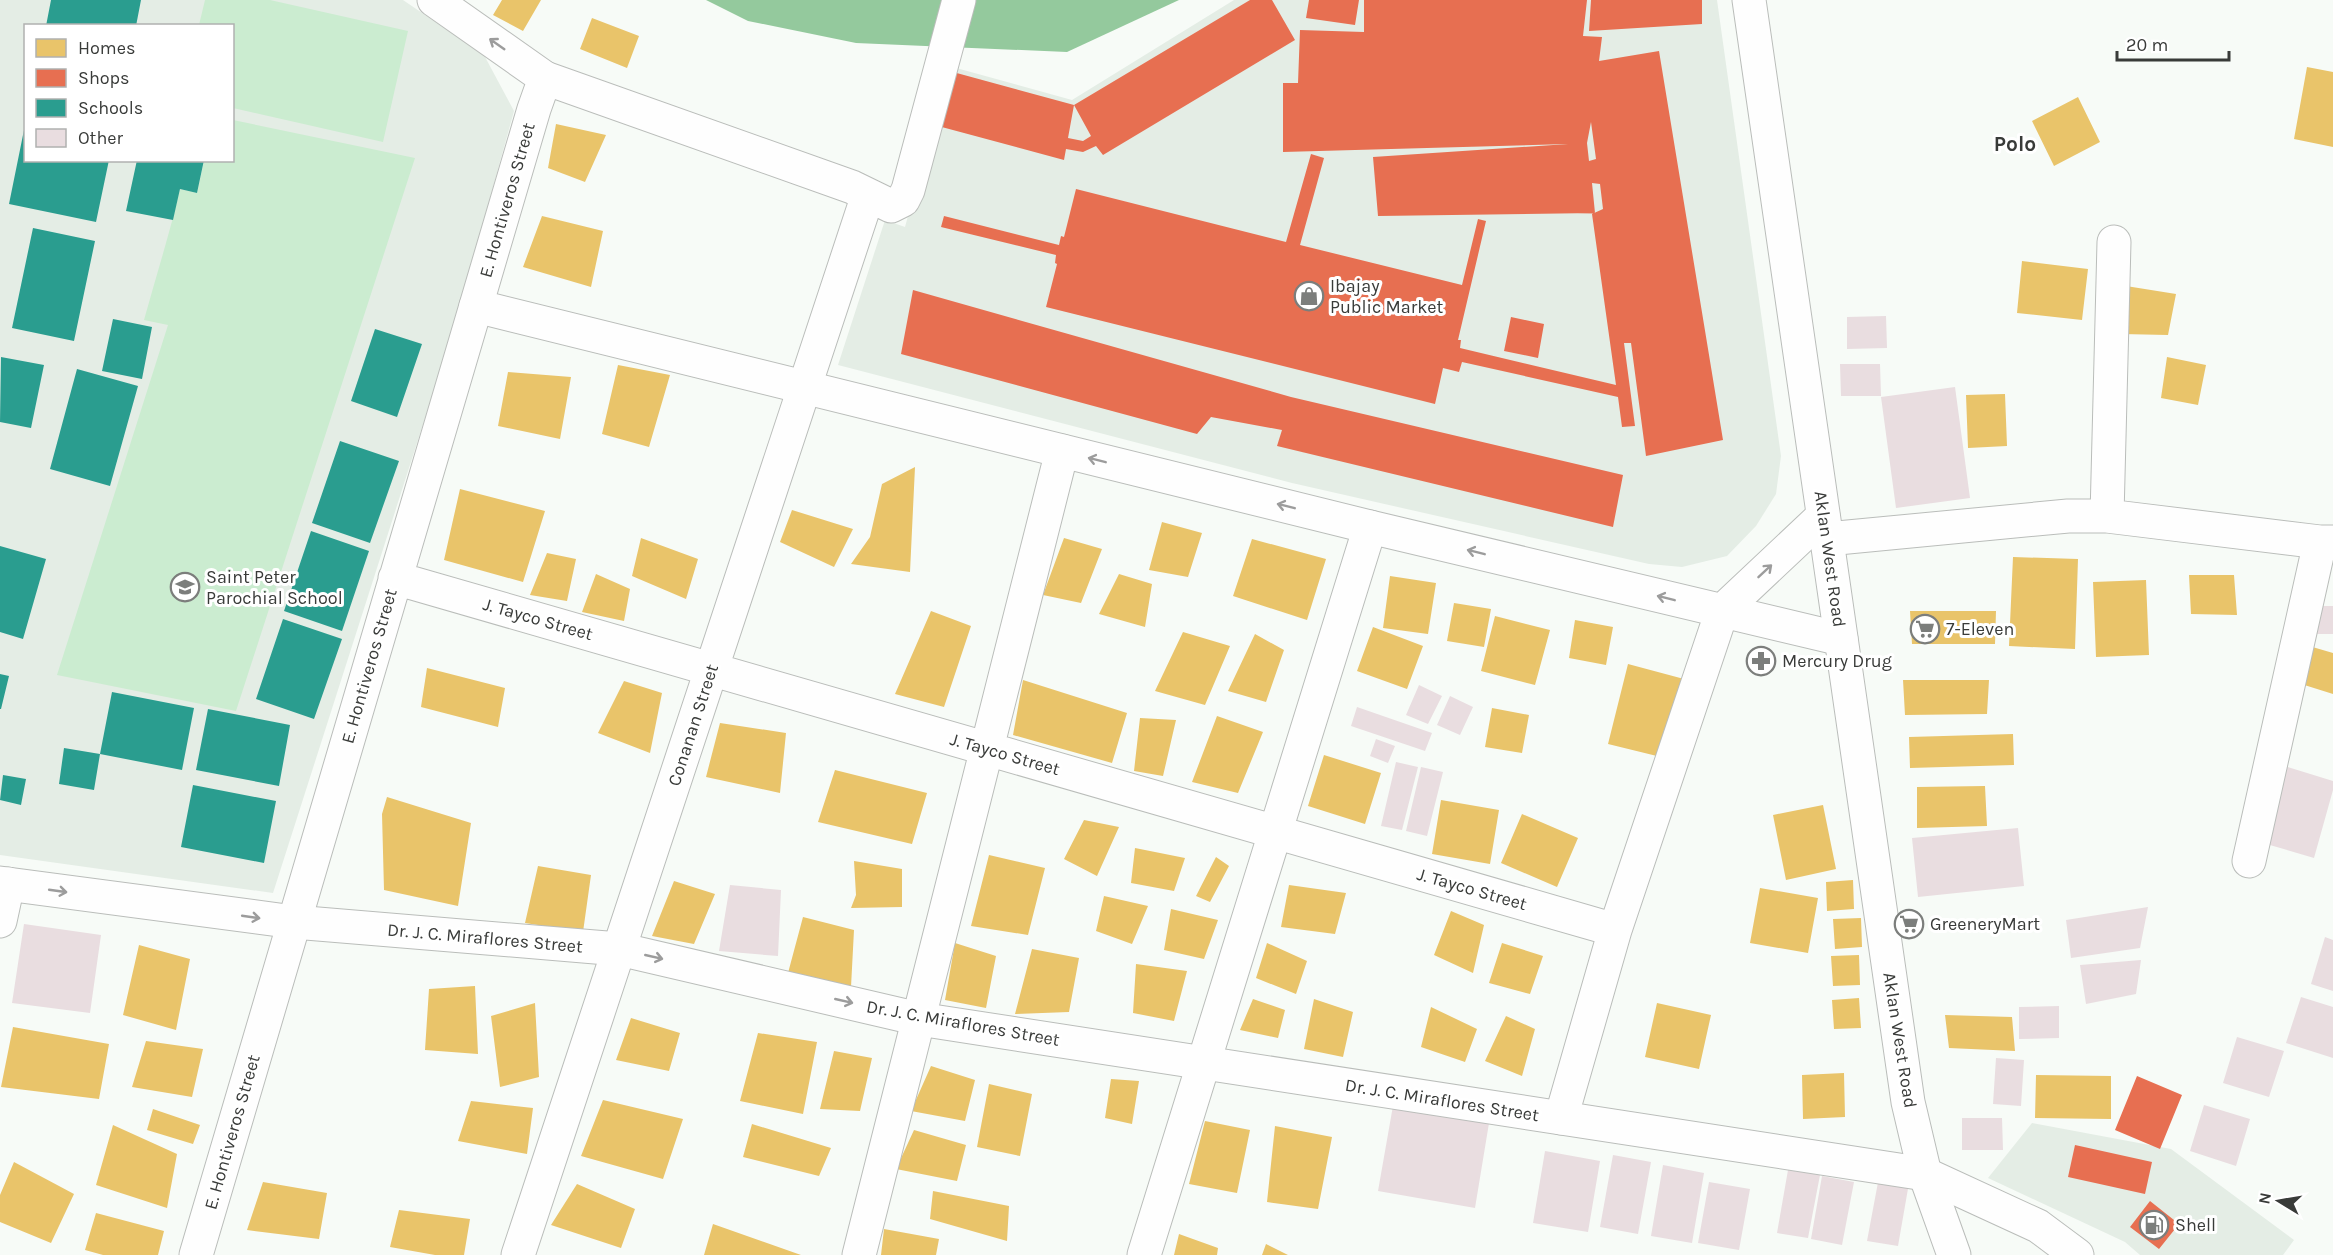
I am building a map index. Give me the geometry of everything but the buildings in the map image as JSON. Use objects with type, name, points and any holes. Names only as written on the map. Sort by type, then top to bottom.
[{"type":"street","points":[[434,0],[545,78],[852,187],[891,206],[903,201],[947,52],[959,0]]},
{"type":"street","name":"Aklan West Road","points":[[1749,0],[1908,1102],[1925,1174],[1954,1255]]},
{"type":"street","name":"E. Hontiveros Street","points":[[196,1255],[545,78]]},
{"type":"street","name":"Conanan Street","points":[[518,1255],[804,386],[865,204],[872,198]]},
{"type":"street","points":[[2107,516],[2114,242]]},
{"type":"street","points":[[476,306],[1062,451],[1841,639]]},
{"type":"street","points":[[859,1255],[1062,451]]},
{"type":"street","points":[[1562,1118],[1615,930],[1722,611],[1825,528],[2107,516],[2327,542],[2249,861]]},
{"type":"street","points":[[1144,1255],[1370,526]]},
{"type":"street","name":"J. Tayco Street","points":[[395,578],[1615,930]]},
{"type":"street","points":[[0,921],[4,884]]},
{"type":"street","name":"Dr. J. C. Miraflores Street","points":[[4,884],[294,922],[619,949],[919,1019],[1925,1174],[2037,1226],[2077,1255]]},
{"type":"shaded area","name":"Saint Peter Parochial School","points":[[0,0],[403,0],[484,55],[514,111],[457,318],[273,893],[0,855]]},
{"type":"shaded area","points":[[205,0],[270,0],[408,31],[383,142],[234,108],[234,24],[199,24]]},
{"type":"shaded area","points":[[706,0],[1179,0],[1067,52],[856,43],[748,21]]},
{"type":"shaded area","name":"Ibajay Public Market","points":[[1234,0],[1717,0],[1781,456],[1776,494],[1756,526],[1727,556],[1682,567],[1649,564],[1292,483],[838,365],[885,220],[905,227],[949,66],[1072,100]]},
{"type":"shaded area","points":[[234,120],[415,158],[236,711],[57,675],[168,325],[144,320],[180,189],[197,193],[204,162],[234,162]]},
{"type":"shaded area","points":[[2032,1123],[2171,1149],[2294,1240],[2283,1255],[2140,1255],[2125,1242],[1988,1178]]},
{"type":"place","name":"Ibajay Public Market","points":[[1309,296]]},
{"type":"place","name":"Saint Peter Parochial School","points":[[185,587]]},
{"type":"place","name":"7-Eleven","points":[[1925,629]]},
{"type":"place","name":"Mercury Drug","points":[[1761,661]]},
{"type":"place","name":"GreeneryMart","points":[[1909,924]]},
{"type":"place","name":"Shell","points":[[2154,1225]]},
{"type":"district","name":"Polo","points":[[2015,144]]}]
